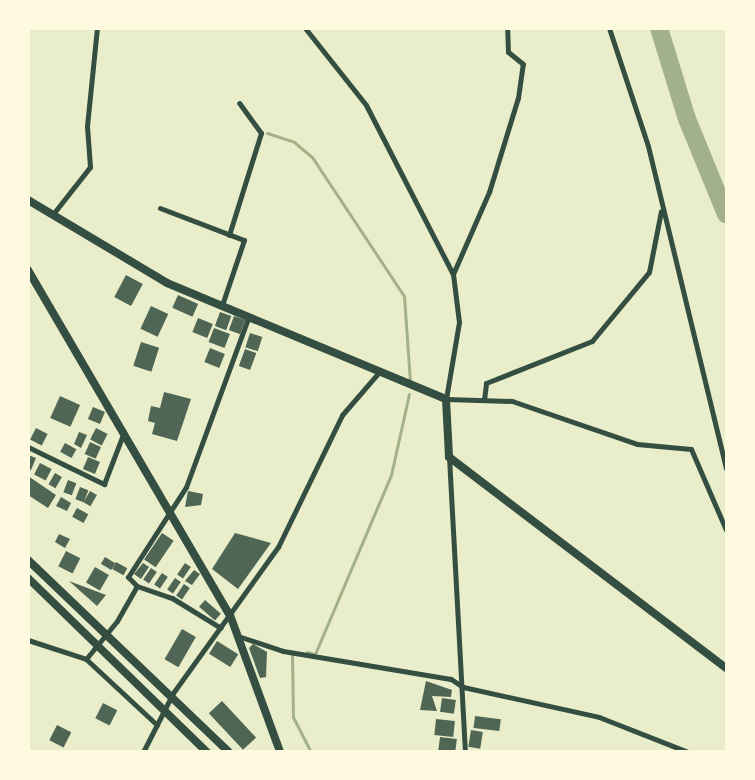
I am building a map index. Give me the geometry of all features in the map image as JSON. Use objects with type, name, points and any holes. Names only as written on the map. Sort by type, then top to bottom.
[{"type":"highway","points":[[28,560],[173,693],[229,752]]},
{"type":"highway","points":[[28,578],[100,644],[207,752]]},
{"type":"main road","points":[[28,200],[108,251],[222,306],[446,399],[449,456],[726,668]]},
{"type":"main road","points":[[28,270],[230,615],[241,637],[280,752]]},
{"type":"street","points":[[53,214],[90,167],[87,126],[97,28]]},
{"type":"street","points":[[305,28],[366,105],[453,274],[459,322],[446,399],[513,401],[637,444],[691,449],[726,530]]},
{"type":"street","points":[[453,274],[489,192],[518,98],[523,64],[508,52],[507,28]]},
{"type":"street","points":[[609,28],[648,146],[661,208],[726,469]]},
{"type":"street","points":[[229,235],[261,133],[239,103]]},
{"type":"street","points":[[160,208],[244,240],[222,306]]},
{"type":"street","points":[[484,400],[486,383],[592,341],[649,272],[661,208]]},
{"type":"street","points":[[221,628],[172,598],[137,586],[128,577],[168,507],[186,487],[249,316]]},
{"type":"street","points":[[143,752],[173,693],[278,547],[342,415],[380,371]]},
{"type":"street","points":[[28,447],[104,484],[124,432]]},
{"type":"street","points":[[449,456],[452,591],[463,687],[465,752]]},
{"type":"street","points":[[86,659],[108,633],[137,586]]},
{"type":"street","points":[[241,637],[283,651],[452,679],[463,687],[599,717],[688,752]]},
{"type":"street","points":[[28,639],[86,659],[157,725]]},
{"type":"building","points":[[126,275],[143,284],[131,306],[114,297]]},
{"type":"building","points":[[178,295],[198,304],[192,317],[172,308]]},
{"type":"building","points":[[151,306],[168,314],[158,337],[140,329]]},
{"type":"building","points":[[220,312],[231,316],[226,330],[215,326]]},
{"type":"building","points":[[234,316],[245,320],[240,334],[229,330]]},
{"type":"building","points":[[198,318],[213,324],[207,338],[192,332]]},
{"type":"building","points":[[214,328],[230,334],[224,348],[209,342]]},
{"type":"building","points":[[250,333],[262,337],[258,351],[245,347]]},
{"type":"building","points":[[141,342],[159,348],[151,372],[133,366]]},
{"type":"building","points":[[210,348],[225,354],[219,368],[204,362]]},
{"type":"building","points":[[245,349],[256,353],[250,370],[239,366]]},
{"type":"building","points":[[164,392],[191,399],[177,441],[152,434],[155,423],[148,421],[151,406],[160,408]]},
{"type":"building","points":[[60,396],[80,405],[70,427],[50,418]]},
{"type":"building","points":[[93,407],[105,412],[100,424],[88,419]]},
{"type":"building","points":[[36,428],[48,434],[42,445],[30,440]]},
{"type":"building","points":[[96,428],[108,434],[102,445],[90,440]]},
{"type":"building","points":[[79,432],[87,435],[81,448],[74,444]]},
{"type":"building","points":[[90,442],[101,447],[96,459],[85,454]]},
{"type":"building","points":[[65,443],[76,449],[72,458],[60,452]]},
{"type":"building","points":[[28,455],[36,458],[31,470],[28,469]]},
{"type":"building","points":[[88,457],[100,462],[95,474],[83,469]]},
{"type":"building","points":[[40,463],[52,469],[46,480],[34,475]]},
{"type":"building","points":[[55,473],[62,477],[55,488],[48,484]]},
{"type":"building","points":[[28,476],[56,495],[48,508],[28,495]]},
{"type":"building","points":[[68,480],[76,483],[72,495],[63,492]]},
{"type":"building","points":[[80,487],[88,490],[84,502],[75,499]]},
{"type":"building","points":[[90,491],[97,495],[90,506],[84,502]]},
{"type":"building","points":[[188,491],[203,494],[201,505],[185,507]]},
{"type":"building","points":[[61,497],[71,503],[67,511],[56,506]]},
{"type":"building","points":[[77,508],[88,514],[84,523],[72,517]]},
{"type":"building","points":[[162,533],[174,541],[156,567],[144,560]]},
{"type":"building","points":[[235,533],[271,543],[238,589],[212,569]]},
{"type":"building","points":[[59,534],[70,539],[65,548],[55,542]]},
{"type":"building","points":[[66,551],[80,558],[73,573],[58,566]]},
{"type":"building","points":[[105,557],[115,563],[111,570],[101,564]]},
{"type":"building","points":[[116,562],[127,568],[123,575],[112,569]]},
{"type":"building","points":[[143,563],[149,567],[141,579],[134,574]]},
{"type":"building","points":[[185,563],[191,567],[183,579],[177,575]]},
{"type":"building","points":[[95,567],[109,575],[100,591],[86,583]]},
{"type":"building","points":[[151,568],[157,572],[149,584],[143,580]]},
{"type":"building","points":[[194,570],[200,574],[192,585],[185,581]]},
{"type":"building","points":[[162,573],[168,577],[160,589],[154,585]]},
{"type":"building","points":[[175,578],[181,582],[173,594],[167,590]]},
{"type":"building","points":[[69,581],[106,595],[97,606]]},
{"type":"building","points":[[184,584],[190,588],[182,600],[176,596]]},
{"type":"building","points":[[205,600],[221,614],[215,621],[199,607]]},
{"type":"building","points":[[182,629],[196,637],[178,667],[164,659]]},
{"type":"building","points":[[217,641],[238,654],[230,667],[209,654]]},
{"type":"building","points":[[253,644],[267,652],[266,677],[260,678],[249,648]]},
{"type":"building","points":[[426,681],[452,690],[451,697],[432,696],[437,711],[420,710]]},
{"type":"building","points":[[442,698],[456,700],[454,714],[440,712]]},
{"type":"building","points":[[222,701],[256,738],[243,750],[209,713]]},
{"type":"building","points":[[103,703],[117,710],[110,725],[95,718]]},
{"type":"building","points":[[475,716],[501,719],[499,731],[474,728]]},
{"type":"building","points":[[436,719],[455,721],[453,737],[434,735]]},
{"type":"building","points":[[57,725],[71,732],[64,747],[49,740]]},
{"type":"building","points":[[471,730],[483,732],[480,749],[468,747]]},
{"type":"building","points":[[440,737],[457,739],[455,752],[438,750]]},
{"type":"waterway","points":[[659,28],[687,119],[726,214]]},
{"type":"waterway","points":[[267,133],[294,142],[312,157],[404,296],[410,381]]},
{"type":"waterway","points":[[307,652],[315,654],[391,475],[409,394]]},
{"type":"waterway","points":[[292,654],[293,717],[311,752]]}]
